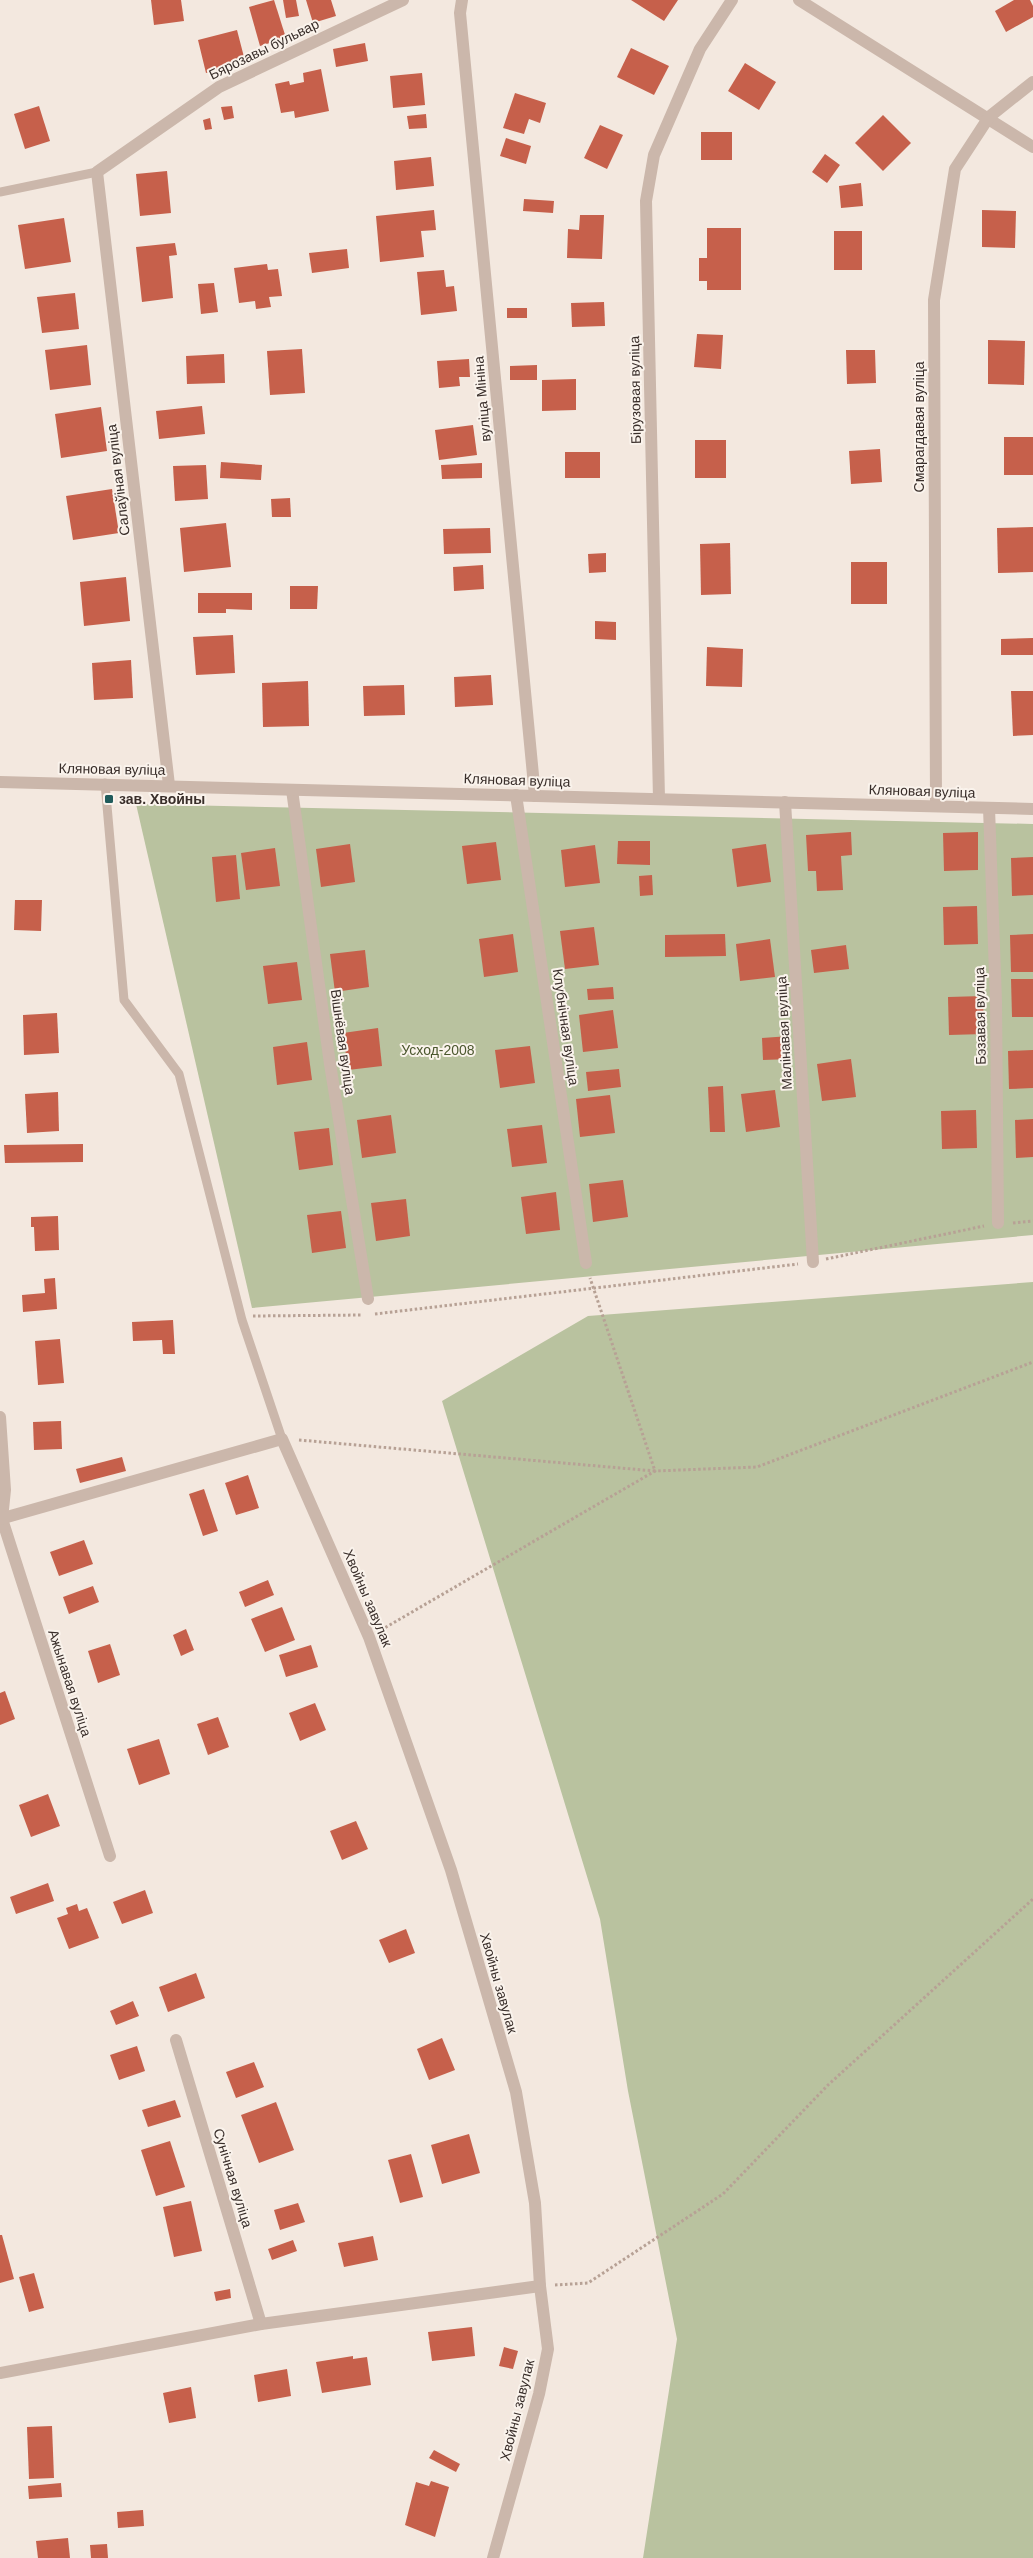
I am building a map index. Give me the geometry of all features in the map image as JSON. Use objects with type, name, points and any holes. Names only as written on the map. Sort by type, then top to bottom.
[{"type":"street","name":"Бярозавы бульвар","points":[[97,172],[219,86],[403,0]]},
{"type":"street","name":"вуліца Мініна","points":[[462,0],[460,13],[535,796]]},
{"type":"street","name":"Бірузовая вуліца","points":[[659,798],[646,201],[654,155],[700,49],[732,0]]},
{"type":"street","points":[[799,0],[989,117],[1033,147]]},
{"type":"street","name":"Смарагдавая вуліца","points":[[936,805],[934,300],[955,169],[989,117],[1033,82]]},
{"type":"street","name":"Салаўіная вуліца","points":[[97,172],[169,785]]},
{"type":"street","name":"Кляновая вуліца","points":[[0,782],[1033,809]]},
{"type":"street","name":"Вішнёвая вуліца","points":[[292,790],[330,1064],[368,1298]]},
{"type":"street","name":"Клубнічная вуліца","points":[[516,795],[586,1263]]},
{"type":"street","name":"Малінавая вуліца","points":[[785,802],[813,1262]]},
{"type":"street","name":"Бэзавая вуліца","points":[[989,808],[996,1001],[998,1223]]},
{"type":"street","points":[[0,1417],[5,1490],[1,1519],[282,1439]]},
{"type":"street","name":"Хвойны завулак","points":[[282,1439],[369,1637],[451,1870],[516,2092],[535,2203],[540,2286],[548,2349],[539,2394],[493,2558]]},
{"type":"street","name":"Ажынавая вуліца","points":[[1,1519],[110,1856]]},
{"type":"street","name":"Сунічная вуліца","points":[[176,2040],[261,2324]]},
{"type":"street","points":[[0,2373],[261,2324],[540,2286]]},
{"type":"lane","points":[[0,192],[97,172]]},
{"type":"lane","points":[[105,784],[124,1000],[179,1074],[242,1320],[282,1439]]},
{"type":"path","points":[[586,1263],[655,1471]]},
{"type":"path","points":[[251,1316],[370,1314],[594,1289]]},
{"type":"path","points":[[282,1439],[655,1471],[757,1468],[1033,1362]]},
{"type":"path","points":[[369,1637],[655,1471]]},
{"type":"path","points":[[540,2286],[588,2283],[723,2194],[828,2085],[1033,1899]]},
{"type":"green space","name":"Усход-2008","points":[[136,804],[1033,824],[1033,1235],[252,1308]]},
{"type":"green space","points":[[1033,1282],[1033,2558],[643,2558],[677,2339],[628,2091],[600,1919],[442,1401],[588,1316]]},
{"type":"building","points":[[151,0],[181,0],[184,21],[154,25]]},
{"type":"building","points":[[274,0],[286,38],[260,46],[249,7]]},
{"type":"building","points":[[283,0],[296,0],[299,16],[286,18]]},
{"type":"building","points":[[306,0],[331,0],[336,16],[313,23]]},
{"type":"building","points":[[631,0],[678,0],[664,21]]},
{"type":"building","points":[[1014,0],[1030,0],[1033,6],[1033,17],[1006,32],[995,11]]},
{"type":"building","points":[[237,30],[244,57],[233,60],[234,66],[206,73],[198,40]]},
{"type":"building","points":[[365,43],[368,61],[336,67],[333,49]]},
{"type":"building","points":[[631,48],[669,66],[654,95],[617,77]]},
{"type":"building","points":[[745,63],[776,82],[759,110],[728,91]]},
{"type":"building","points":[[321,69],[329,111],[295,118],[294,111],[281,113],[275,84],[289,81],[290,85],[304,82],[303,73]]},
{"type":"building","points":[[422,73],[425,105],[393,108],[390,76]]},
{"type":"building","points":[[515,93],[546,103],[540,123],[529,119],[524,134],[503,128]]},
{"type":"building","points":[[39,106],[50,141],[25,149],[14,114]]},
{"type":"building","points":[[232,106],[234,118],[224,120],[221,107]]},
{"type":"building","points":[[426,114],[427,128],[409,129],[407,116]]},
{"type":"building","points":[[883,115],[911,143],[883,171],[855,143]]},
{"type":"building","points":[[210,118],[212,129],[205,130],[203,120]]},
{"type":"building","points":[[600,125],[623,135],[607,169],[584,158]]},
{"type":"building","points":[[701,132],[732,132],[732,160],[701,160]]},
{"type":"building","points":[[506,138],[531,146],[526,164],[500,156]]},
{"type":"building","points":[[825,154],[840,165],[827,183],[812,172]]},
{"type":"building","points":[[431,157],[434,186],[396,190],[394,161]]},
{"type":"building","points":[[167,171],[171,213],[140,216],[136,174]]},
{"type":"building","points":[[861,183],[863,206],[841,208],[839,186]]},
{"type":"building","points":[[524,199],[554,201],[553,213],[523,211]]},
{"type":"building","points":[[434,210],[436,230],[421,231],[424,257],[380,262],[376,216]]},
{"type":"building","points":[[982,210],[1016,211],[1015,248],[982,247]]},
{"type":"building","points":[[580,215],[604,215],[602,259],[567,258],[568,229],[579,230]]},
{"type":"building","points":[[64,218],[71,262],[25,269],[18,225]]},
{"type":"building","points":[[707,228],[741,228],[741,290],[707,290],[707,281],[699,281],[699,258],[707,258]]},
{"type":"building","points":[[834,231],[862,231],[862,270],[834,270]]},
{"type":"building","points":[[175,243],[177,255],[169,256],[173,298],[142,302],[136,247]]},
{"type":"building","points":[[347,249],[349,268],[312,273],[309,253]]},
{"type":"building","points":[[267,264],[268,270],[278,269],[282,296],[269,297],[271,307],[256,309],[255,301],[239,303],[234,268]]},
{"type":"building","points":[[444,270],[446,287],[454,286],[457,311],[421,315],[417,272]]},
{"type":"building","points":[[214,283],[218,312],[201,314],[198,284]]},
{"type":"building","points":[[75,293],[79,329],[42,333],[37,297]]},
{"type":"building","points":[[604,302],[605,326],[572,327],[571,303]]},
{"type":"building","points":[[507,308],[527,308],[527,318],[507,318]]},
{"type":"building","points":[[697,334],[723,335],[721,369],[694,367]]},
{"type":"building","points":[[988,340],[1025,341],[1024,385],[988,384]]},
{"type":"building","points":[[87,345],[91,385],[50,390],[45,350]]},
{"type":"building","points":[[302,349],[305,393],[270,395],[267,351]]},
{"type":"building","points":[[846,350],[875,350],[876,383],[847,384]]},
{"type":"building","points":[[224,354],[225,383],[187,384],[186,356]]},
{"type":"building","points":[[469,359],[470,377],[459,377],[460,386],[439,388],[437,361]]},
{"type":"building","points":[[537,365],[537,380],[510,380],[510,366]]},
{"type":"building","points":[[576,379],[576,410],[542,411],[542,380]]},
{"type":"building","points":[[202,406],[205,434],[159,439],[156,411]]},
{"type":"building","points":[[101,407],[107,451],[61,458],[55,414]]},
{"type":"building","points":[[473,425],[477,455],[439,460],[435,430]]},
{"type":"building","points":[[1004,437],[1033,437],[1033,475],[1004,475]]},
{"type":"building","points":[[695,440],[726,440],[726,478],[695,478]]},
{"type":"building","points":[[880,449],[882,482],[851,484],[849,451]]},
{"type":"building","points":[[565,452],[600,452],[600,478],[565,478]]},
{"type":"building","points":[[221,462],[262,465],[261,480],[220,478]]},
{"type":"building","points":[[482,463],[482,478],[442,479],[441,465]]},
{"type":"building","points":[[206,465],[208,499],[175,501],[173,466]]},
{"type":"building","points":[[112,489],[119,533],[73,540],[66,496]]},
{"type":"building","points":[[290,498],[291,517],[272,517],[271,499]]},
{"type":"building","points":[[226,523],[231,567],[184,572],[180,528]]},
{"type":"building","points":[[1033,527],[1033,572],[998,573],[997,528]]},
{"type":"building","points":[[490,528],[491,553],[444,554],[443,529]]},
{"type":"building","points":[[730,543],[731,594],[701,595],[700,544]]},
{"type":"building","points":[[606,553],[606,572],[589,573],[588,554]]},
{"type":"building","points":[[851,562],[887,562],[887,604],[851,604]]},
{"type":"building","points":[[483,565],[484,589],[454,591],[453,567]]},
{"type":"building","points":[[126,577],[130,621],[84,626],[80,582]]},
{"type":"building","points":[[290,586],[318,586],[317,609],[290,609]]},
{"type":"building","points":[[198,593],[252,593],[252,610],[226,609],[226,613],[198,613]]},
{"type":"building","points":[[595,621],[616,622],[616,640],[595,639]]},
{"type":"building","points":[[233,635],[235,673],[196,675],[193,637]]},
{"type":"building","points":[[1033,638],[1033,655],[1001,655],[1001,639]]},
{"type":"building","points":[[707,647],[743,649],[742,687],[706,686]]},
{"type":"building","points":[[131,660],[133,698],[94,700],[92,663]]},
{"type":"building","points":[[491,675],[493,705],[455,707],[454,677]]},
{"type":"building","points":[[308,681],[309,726],[263,727],[262,683]]},
{"type":"building","points":[[404,685],[405,715],[364,716],[363,686]]},
{"type":"building","points":[[1011,691],[1033,691],[1033,735],[1013,736]]},
{"type":"building","points":[[851,832],[852,855],[841,856],[843,890],[817,891],[816,871],[808,871],[806,835]]},
{"type":"building","points":[[978,832],[978,870],[944,871],[943,833]]},
{"type":"building","points":[[618,841],[650,841],[650,865],[617,864]]},
{"type":"building","points":[[496,842],[501,880],[467,884],[462,846]]},
{"type":"building","points":[[350,844],[355,882],[321,887],[316,849]]},
{"type":"building","points":[[766,844],[771,882],[737,887],[732,849]]},
{"type":"building","points":[[595,845],[600,883],[565,887],[561,850]]},
{"type":"building","points":[[275,848],[280,886],[246,890],[241,853]]},
{"type":"building","points":[[236,855],[240,899],[216,902],[212,857]]},
{"type":"building","points":[[1033,857],[1033,895],[1012,896],[1011,858]]},
{"type":"building","points":[[652,875],[653,895],[640,896],[639,876]]},
{"type":"building","points":[[15,900],[42,900],[41,931],[14,930]]},
{"type":"building","points":[[977,906],[978,944],[944,945],[943,907]]},
{"type":"building","points":[[594,927],[599,965],[565,969],[560,931]]},
{"type":"building","points":[[513,934],[518,972],[484,977],[479,939]]},
{"type":"building","points":[[725,934],[726,956],[665,957],[665,935]]},
{"type":"building","points":[[1033,934],[1033,972],[1011,972],[1010,935]]},
{"type":"building","points":[[770,939],[775,977],[740,981],[736,944]]},
{"type":"building","points":[[846,945],[849,969],[814,973],[811,950]]},
{"type":"building","points":[[365,950],[369,987],[335,992],[330,954]]},
{"type":"building","points":[[297,962],[302,1000],[268,1004],[263,966]]},
{"type":"building","points":[[1011,979],[1033,979],[1033,1017],[1012,1017]]},
{"type":"building","points":[[613,987],[614,999],[588,1000],[587,989]]},
{"type":"building","points":[[983,996],[984,1034],[949,1035],[948,997]]},
{"type":"building","points":[[613,1010],[618,1048],[583,1052],[579,1015]]},
{"type":"building","points":[[57,1013],[59,1053],[24,1055],[23,1015]]},
{"type":"building","points":[[378,1028],[382,1066],[348,1070],[343,1033]]},
{"type":"building","points":[[790,1036],[791,1059],[763,1060],[762,1038]]},
{"type":"building","points":[[307,1042],[312,1080],[277,1085],[273,1047]]},
{"type":"building","points":[[530,1046],[535,1083],[500,1088],[495,1050]]},
{"type":"building","points":[[1033,1050],[1033,1088],[1009,1089],[1008,1051]]},
{"type":"building","points":[[851,1059],[856,1097],[822,1101],[817,1064]]},
{"type":"building","points":[[619,1069],[621,1087],[588,1091],[586,1072]]},
{"type":"building","points":[[723,1086],[725,1132],[710,1132],[708,1087]]},
{"type":"building","points":[[775,1090],[780,1127],[746,1132],[741,1094]]},
{"type":"building","points":[[58,1092],[59,1131],[27,1133],[25,1094]]},
{"type":"building","points":[[610,1095],[615,1133],[580,1137],[576,1099]]},
{"type":"building","points":[[976,1110],[977,1148],[942,1149],[941,1111]]},
{"type":"building","points":[[391,1115],[396,1153],[362,1158],[357,1120]]},
{"type":"building","points":[[1033,1119],[1033,1157],[1016,1158],[1015,1120]]},
{"type":"building","points":[[542,1125],[547,1163],[512,1167],[507,1129]]},
{"type":"building","points":[[329,1128],[333,1165],[299,1170],[294,1132]]},
{"type":"building","points":[[83,1144],[83,1162],[5,1163],[4,1145]]},
{"type":"building","points":[[623,1180],[628,1217],[593,1222],[589,1184]]},
{"type":"building","points":[[556,1192],[560,1230],[526,1234],[521,1197]]},
{"type":"building","points":[[406,1199],[410,1236],[376,1241],[371,1203]]},
{"type":"building","points":[[341,1211],[346,1248],[312,1253],[307,1215]]},
{"type":"building","points":[[58,1216],[59,1250],[35,1251],[34,1227],[31,1227],[31,1217]]},
{"type":"building","points":[[55,1278],[57,1309],[23,1312],[22,1295],[45,1293],[44,1279]]},
{"type":"building","points":[[173,1320],[175,1354],[163,1354],[162,1340],[133,1341],[132,1322]]},
{"type":"building","points":[[60,1339],[64,1383],[38,1385],[35,1341]]},
{"type":"building","points":[[61,1421],[62,1449],[34,1450],[33,1422]]},
{"type":"building","points":[[122,1457],[126,1471],[80,1483],[76,1469]]},
{"type":"building","points":[[248,1475],[259,1508],[236,1515],[225,1483]]},
{"type":"building","points":[[204,1489],[218,1531],[203,1536],[189,1494]]},
{"type":"building","points":[[84,1540],[93,1564],[59,1576],[50,1552]]},
{"type":"building","points":[[268,1580],[274,1595],[245,1607],[239,1592]]},
{"type":"building","points":[[93,1586],[99,1602],[69,1614],[63,1597]]},
{"type":"building","points":[[282,1607],[295,1640],[265,1652],[251,1619]]},
{"type":"building","points":[[186,1629],[194,1650],[181,1656],[173,1635]]},
{"type":"building","points":[[110,1644],[120,1675],[98,1683],[88,1651]]},
{"type":"building","points":[[311,1645],[318,1667],[286,1677],[279,1655]]},
{"type":"building","points":[[5,1691],[15,1719],[0,1725],[0,1693]]},
{"type":"building","points":[[315,1703],[326,1730],[300,1741],[289,1713]]},
{"type":"building","points":[[218,1717],[229,1747],[208,1755],[197,1724]]},
{"type":"building","points":[[159,1739],[170,1774],[139,1785],[127,1749]]},
{"type":"building","points":[[48,1794],[60,1826],[31,1837],[19,1805]]},
{"type":"building","points":[[356,1821],[368,1849],[342,1860],[330,1831]]},
{"type":"building","points":[[48,1883],[54,1901],[16,1914],[10,1897]]},
{"type":"building","points":[[145,1890],[153,1913],[122,1924],[113,1902]]},
{"type":"building","points":[[77,1904],[79,1911],[87,1908],[99,1938],[69,1949],[57,1918],[68,1914],[66,1908]]},
{"type":"building","points":[[406,1929],[415,1953],[389,1963],[379,1940]]},
{"type":"building","points":[[196,1973],[205,1998],[168,2012],[159,1987]]},
{"type":"building","points":[[133,2001],[139,2016],[116,2025],[110,2011]]},
{"type":"building","points":[[442,2038],[455,2070],[429,2080],[417,2049]]},
{"type":"building","points":[[137,2046],[145,2071],[119,2080],[110,2055]]},
{"type":"building","points":[[254,2062],[264,2087],[236,2098],[226,2072]]},
{"type":"building","points":[[175,2100],[181,2117],[148,2127],[142,2110]]},
{"type":"building","points":[[276,2102],[294,2150],[259,2163],[241,2115]]},
{"type":"building","points":[[469,2134],[480,2173],[442,2184],[431,2145]]},
{"type":"building","points":[[170,2141],[185,2187],[156,2196],[141,2150]]},
{"type":"building","points":[[411,2154],[423,2197],[400,2203],[388,2160]]},
{"type":"building","points":[[191,2201],[202,2251],[174,2257],[163,2207]]},
{"type":"building","points":[[298,2203],[305,2222],[280,2230],[274,2210]]},
{"type":"building","points":[[0,2235],[2,2235],[14,2279],[0,2283]]},
{"type":"building","points":[[373,2236],[378,2260],[344,2267],[338,2243]]},
{"type":"building","points":[[293,2240],[297,2251],[272,2260],[268,2249]]},
{"type":"building","points":[[34,2273],[44,2308],[29,2312],[19,2277]]},
{"type":"building","points":[[230,2289],[231,2298],[216,2301],[214,2292]]},
{"type":"building","points":[[472,2327],[475,2356],[432,2361],[428,2332]]},
{"type":"building","points":[[504,2347],[518,2351],[513,2369],[499,2366]]},
{"type":"building","points":[[353,2356],[353,2359],[367,2357],[371,2385],[322,2393],[316,2362]]},
{"type":"building","points":[[287,2369],[291,2396],[258,2402],[254,2375]]},
{"type":"building","points":[[191,2387],[196,2418],[169,2423],[163,2393]]},
{"type":"building","points":[[52,2426],[54,2478],[29,2479],[27,2427]]},
{"type":"building","points":[[434,2450],[460,2464],[456,2472],[429,2458]]},
{"type":"building","points":[[431,2481],[449,2487],[435,2537],[405,2525],[416,2482],[429,2486]]},
{"type":"building","points":[[61,2483],[62,2497],[29,2499],[28,2486]]},
{"type":"building","points":[[143,2510],[144,2526],[118,2528],[117,2512]]},
{"type":"building","points":[[68,2538],[70,2558],[38,2558],[36,2541]]},
{"type":"building","points":[[107,2544],[108,2558],[91,2558],[90,2545]]},
{"type":"place","name":"зав. Хвойны","points":[[109,799]]}]
